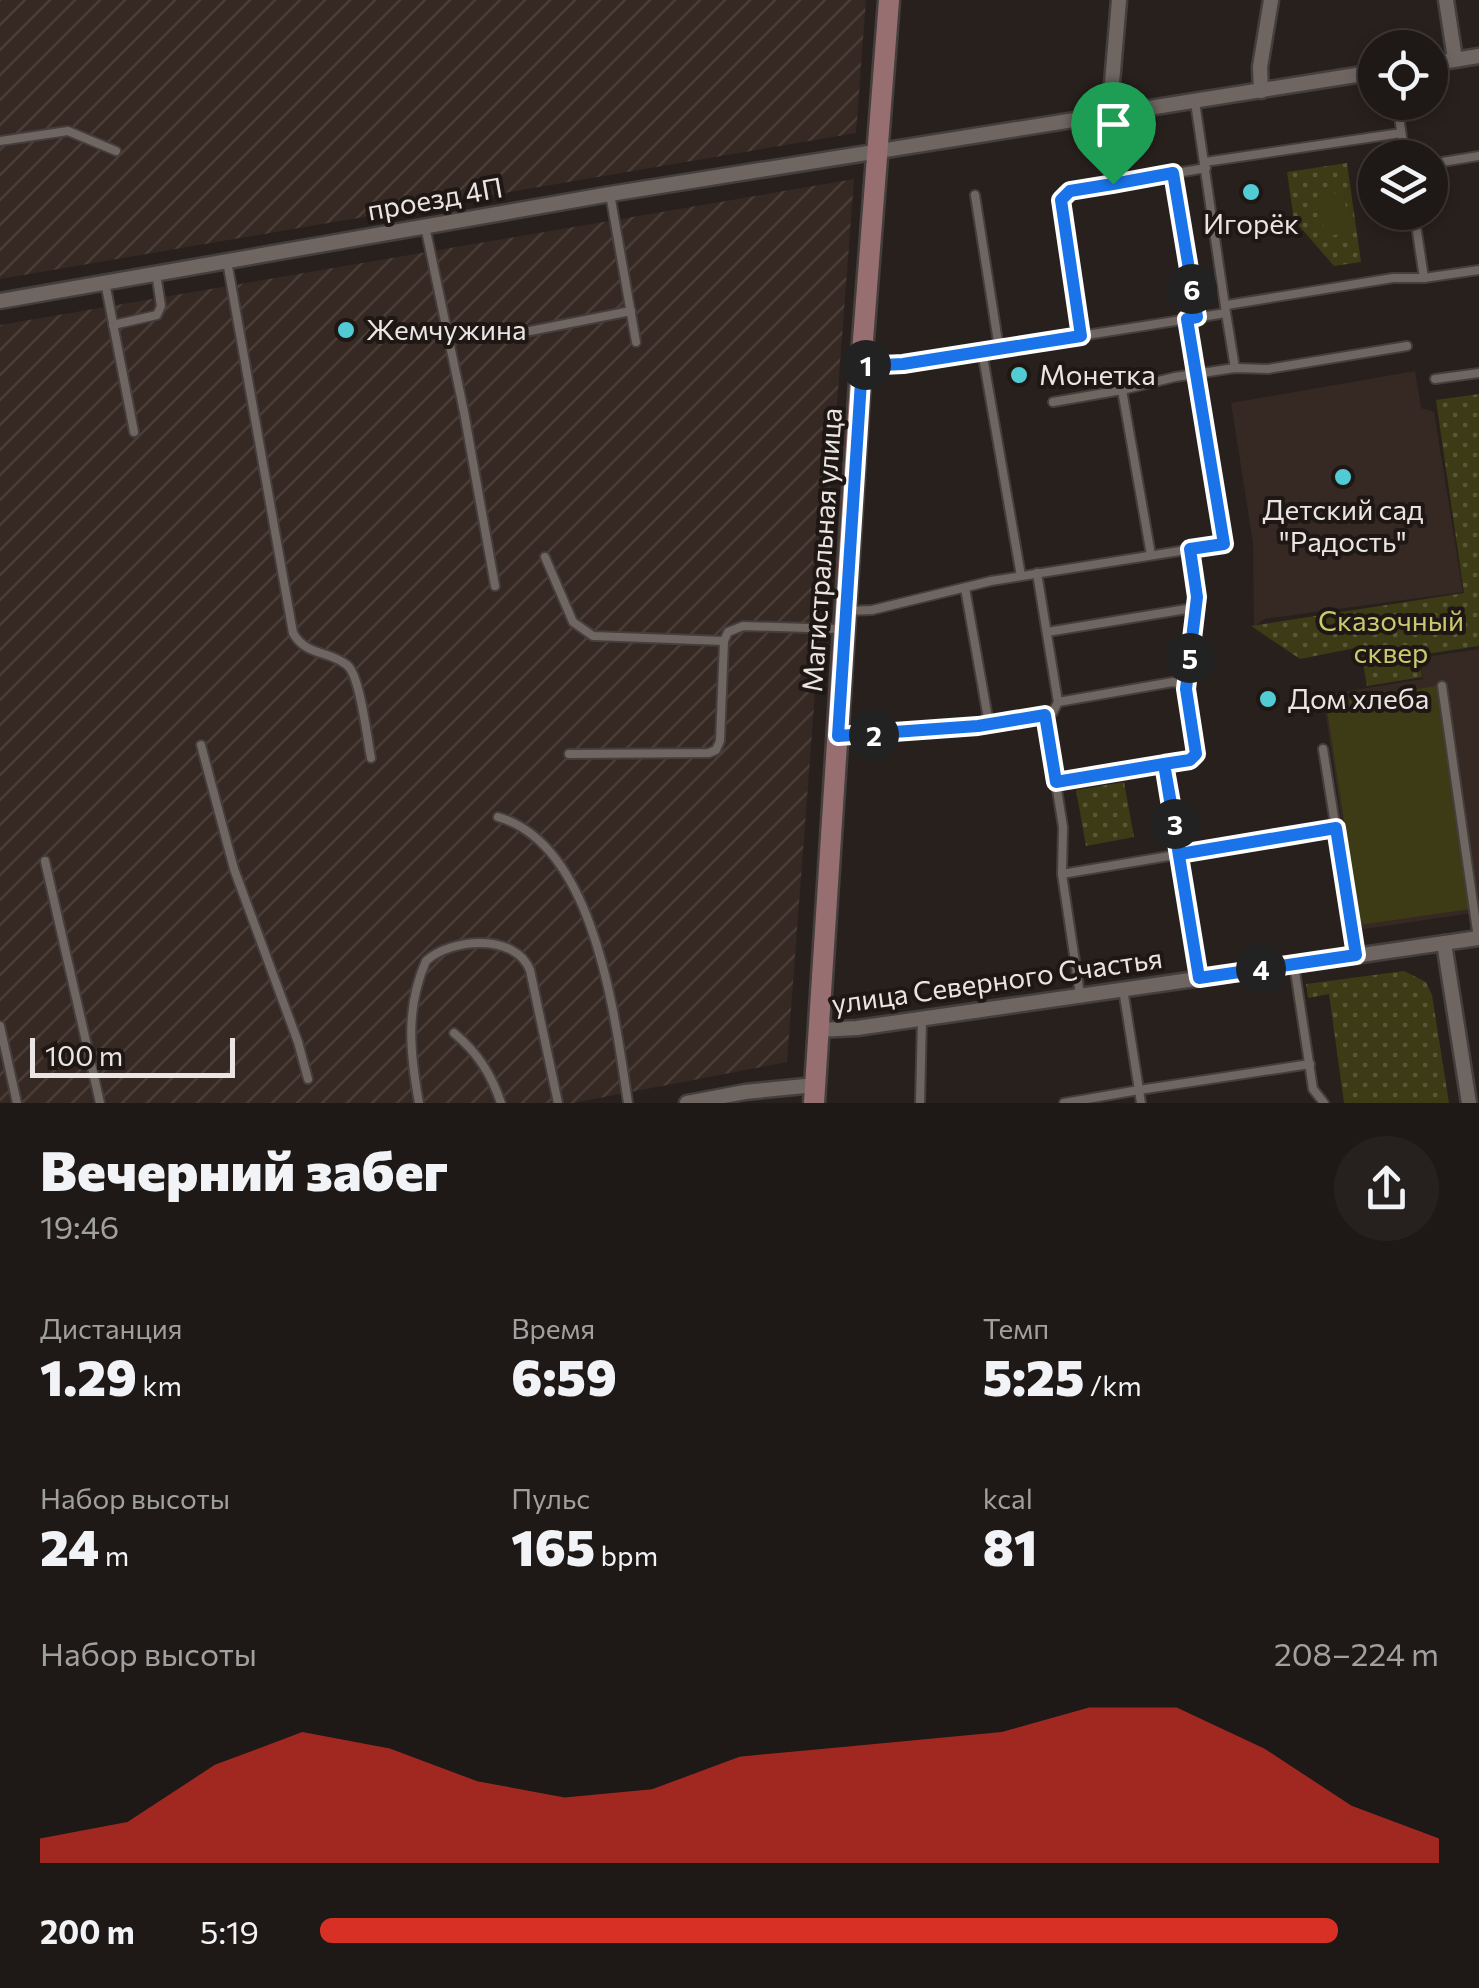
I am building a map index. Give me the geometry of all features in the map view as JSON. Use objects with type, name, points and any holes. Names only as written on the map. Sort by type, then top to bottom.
[{"type":"main road","name":"Магистральная улица","points":[[814,1094],[889,0]]},
{"type":"street","points":[[1114,115],[1112,83],[1118,0]]},
{"type":"street","points":[[1262,91],[1260,68],[1271,0]]},
{"type":"street","points":[[1446,0],[1455,60]]},
{"type":"street","points":[[1448,61],[1479,56]]},
{"type":"street","name":"проезд 4П","points":[[0,301],[610,194],[1358,75]]},
{"type":"street","points":[[1186,689],[1196,603]]},
{"type":"street","name":"улица Северного Счастья","points":[[818,1030],[1479,938]]},
{"type":"street","points":[[1444,943],[1468,1103]]},
{"type":"street","points":[[687,1103],[745,1092],[814,1094]]},
{"type":"lane","points":[[1194,102],[1235,368]]},
{"type":"lane","points":[[1400,120],[1403,140]]},
{"type":"lane","points":[[0,141],[68,131],[116,151]]},
{"type":"lane","points":[[1081,336],[1061,200],[1070,191],[1402,133]]},
{"type":"lane","points":[[1448,161],[1479,156]]},
{"type":"lane","points":[[569,754],[716,750],[720,741],[724,641],[728,632],[744,626],[845,620],[872,610],[1021,576],[1224,544],[1196,374],[1173,173]]},
{"type":"lane","points":[[610,194],[636,342]]},
{"type":"lane","points":[[975,195],[999,348]]},
{"type":"lane","points":[[425,226],[495,586]]},
{"type":"lane","points":[[1417,230],[1424,278]]},
{"type":"lane","points":[[227,260],[294,633],[300,645],[341,662],[354,674],[371,758]]},
{"type":"lane","points":[[862,366],[903,364],[1192,318],[1393,278],[1479,270]]},
{"type":"lane","points":[[113,325],[153,317],[160,311],[156,273]]},
{"type":"lane","points":[[105,282],[134,432]]},
{"type":"lane","points":[[530,331],[630,311]]},
{"type":"lane","points":[[1053,402],[1196,374],[1235,368],[1268,369],[1407,346]]},
{"type":"lane","points":[[982,351],[1021,576]]},
{"type":"lane","points":[[1435,380],[1479,373]]},
{"type":"lane","points":[[1122,390],[1151,555]]},
{"type":"lane","points":[[1047,632],[1187,610],[1196,603],[1190,549]]},
{"type":"lane","points":[[545,558],[573,622],[593,636],[724,641]]},
{"type":"lane","points":[[838,736],[989,724],[1053,712],[1058,702],[1037,573]]},
{"type":"lane","points":[[965,588],[989,724]]},
{"type":"lane","points":[[1056,782],[1190,760],[1196,754],[1183,684],[1172,682],[1058,702]]},
{"type":"lane","points":[[1442,686],[1479,938]]},
{"type":"lane","points":[[1045,715],[1063,826],[1062,874],[1080,995]]},
{"type":"lane","points":[[200,745],[234,869],[308,1079]]},
{"type":"lane","points":[[1323,748],[1356,955]]},
{"type":"lane","points":[[1164,764],[1199,978]]},
{"type":"lane","points":[[498,817],[532,834],[579,895],[606,974],[628,1103]]},
{"type":"lane","points":[[1062,874],[1336,828]]},
{"type":"lane","points":[[45,861],[100,1103]]},
{"type":"lane","points":[[418,1103],[411,1060],[411,1016],[426,960],[448,946],[492,944],[506,947],[527,962],[558,1103]]},
{"type":"lane","points":[[1294,965],[1313,1089],[1324,1103]]},
{"type":"lane","points":[[1123,989],[1141,1103]]},
{"type":"lane","points":[[920,1103],[922,1018]]},
{"type":"lane","points":[[0,1026],[16,1103]]},
{"type":"lane","points":[[454,1033],[490,1072],[501,1103]]},
{"type":"lane","points":[[1064,1103],[1310,1064]]},
{"type":"shaded area","points":[[0,0],[866,0],[856,133],[0,279]]},
{"type":"shaded area","points":[[854,179],[787,1062],[573,1103],[0,1103],[0,325]]},
{"type":"shaded area","name":"Детский сад \"Радость\"","points":[[1415,371],[1421,408],[1434,412],[1463,592],[1264,619],[1254,627],[1253,543],[1231,403]]},
{"type":"shaded area","points":[[1479,649],[1479,912],[1358,930],[1323,695],[1423,679],[1420,658]]},
{"type":"green space","points":[[1347,163],[1361,262],[1334,266],[1294,220],[1287,172]]},
{"type":"green space","points":[[1344,192],[1349,233],[1325,236],[1319,196]]},
{"type":"green space","name":"Сказочный сквер","points":[[1479,394],[1479,646],[1419,655],[1422,677],[1367,686],[1360,647],[1300,659],[1251,626],[1464,593],[1436,400]]},
{"type":"green space","points":[[1436,686],[1470,909],[1360,925],[1326,703]]},
{"type":"green space","points":[[1124,782],[1134,837],[1086,846],[1076,790]]},
{"type":"green space","points":[[1404,971],[1426,982],[1432,995],[1449,1103],[1344,1103],[1329,994],[1308,998],[1306,984]]},
{"type":"place","name":"Игорёк","points":[[1251,192]]},
{"type":"place","name":"Жемчужина","points":[[346,330]]},
{"type":"place","name":"Монетка","points":[[1019,375]]},
{"type":"place","name":"Детский сад \"Радость\"","points":[[1343,477]]},
{"type":"place","name":"Дом хлеба","points":[[1268,699]]},
{"type":"route","points":[[1113,184],[1070,191],[1061,200],[1081,336],[903,364],[862,366],[838,736],[978,726],[1045,715],[1056,782],[1164,764],[1180,854],[1336,828],[1356,955],[1199,978],[1164,764],[1190,760],[1196,754],[1186,689],[1197,597],[1190,549],[1224,544],[1187,319],[1197,317],[1173,173],[1113,184]]}]
